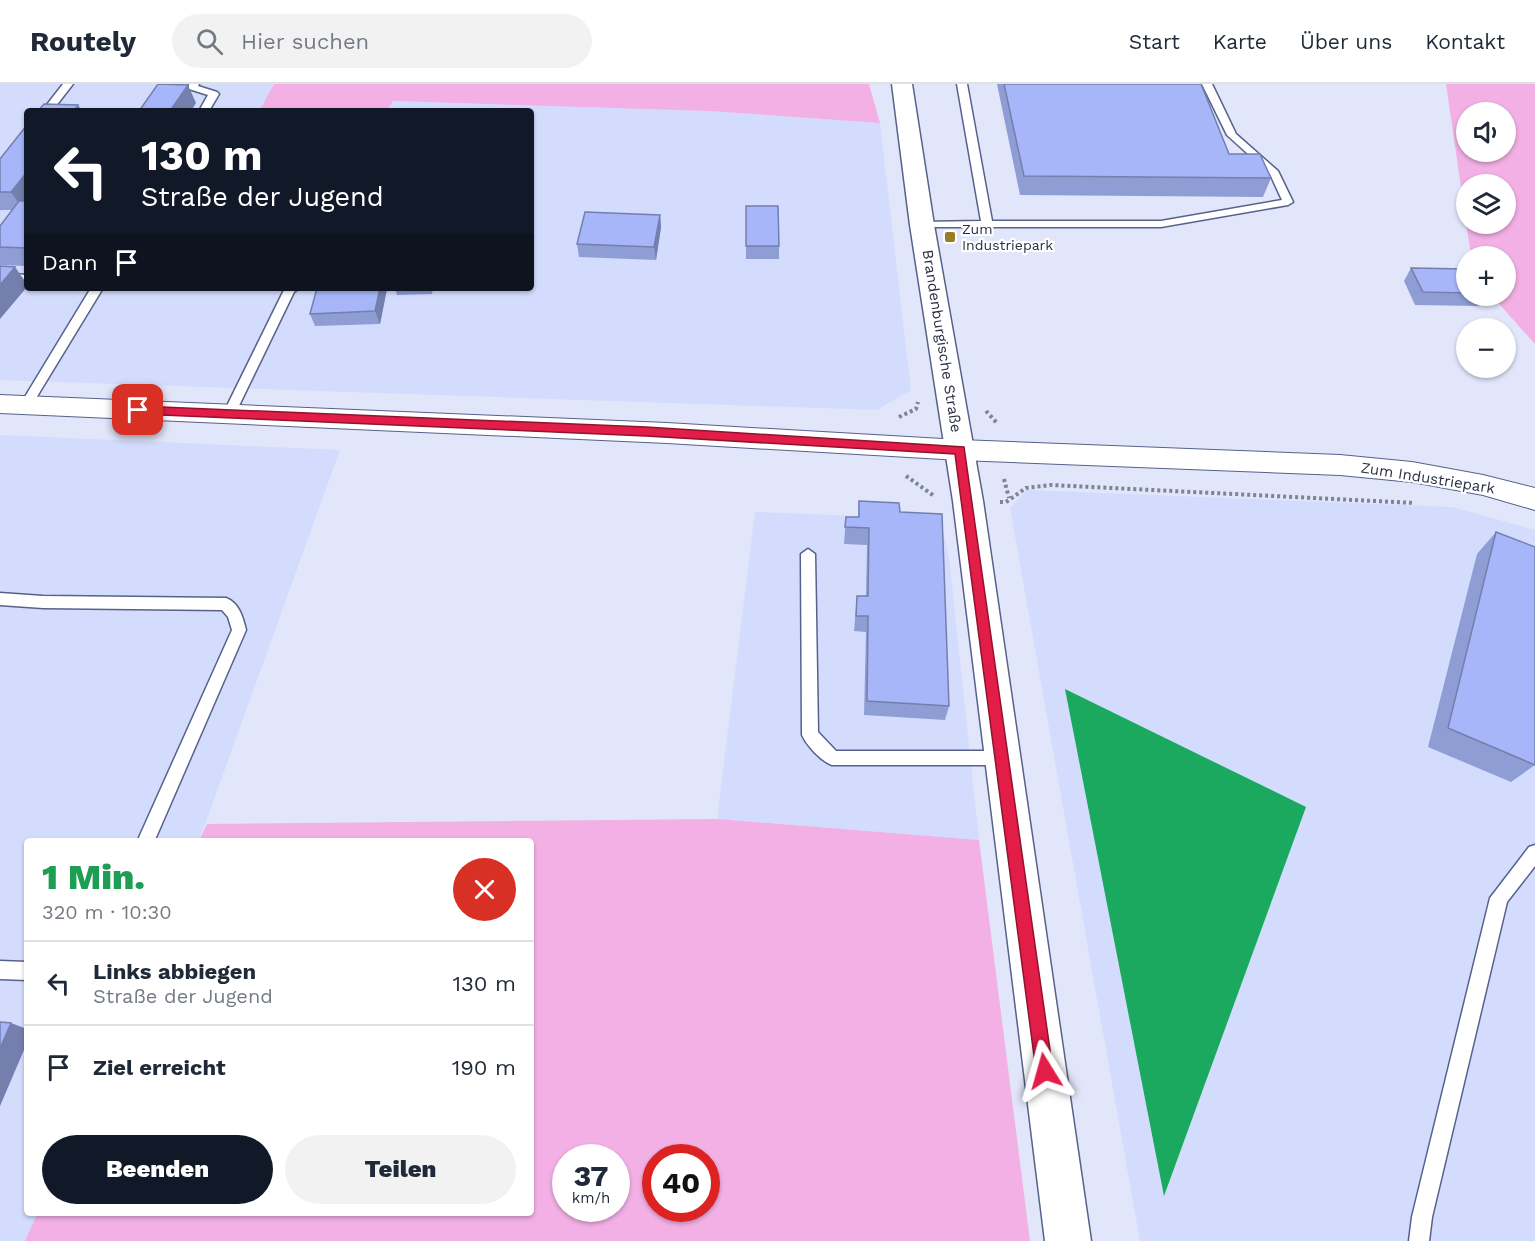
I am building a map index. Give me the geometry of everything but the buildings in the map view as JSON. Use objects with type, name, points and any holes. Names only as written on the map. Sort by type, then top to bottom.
[{"type":"street","name":"Brandenburgische Straße","points":[[902,84],[922,225],[960,450],[1068,1241]]},
{"type":"street","name":"Zum Industriepark","points":[[13,404],[646,432],[960,450],[1374,467],[1463,481],[1535,499]]},
{"type":"lane","points":[[49,108],[68,84]]},
{"type":"lane","points":[[194,84],[192,87],[214,94],[206,108]]},
{"type":"lane","points":[[962,84],[987,225]]},
{"type":"lane","points":[[922,225],[1161,224],[1288,202],[1274,173],[1232,135],[1207,84]]},
{"type":"lane","points":[[0,277],[24,279]]},
{"type":"lane","points":[[13,404],[95,291]]},
{"type":"lane","points":[[228,414],[289,291]]},
{"type":"lane","points":[[808,554],[810,735],[832,758],[1001,758]]},
{"type":"lane","points":[[0,599],[43,602],[226,604],[235,615],[239,630],[147,838]]},
{"type":"lane","points":[[1419,1241],[1422,1217],[1499,898],[1535,853]]},
{"type":"lane","points":[[0,970],[24,971]]},
{"type":"path","points":[[985,410],[999,424]]},
{"type":"path","points":[[1009,499],[1014,492],[1032,485],[1051,485],[1420,504]]},
{"type":"shaded area","points":[[0,84],[274,84],[261,108],[24,108],[24,291],[534,291],[534,108],[388,108],[393,101],[709,111],[880,123],[911,390],[877,410],[0,380]]},
{"type":"shaded area","points":[[274,84],[869,84],[880,123],[709,111],[393,101],[388,108],[261,108]]},
{"type":"shaded area","points":[[1446,84],[1535,84],[1535,344],[1516,323],[1516,318],[1512,318],[1501,306],[1516,306],[1516,246],[1470,246],[1468,234],[1516,234],[1516,174],[1459,174],[1457,162],[1516,162],[1516,102],[1456,102],[1456,153]]},
{"type":"shaded area","points":[[0,435],[340,450],[200,838],[24,838],[24,1216],[36,1216],[25,1241],[0,1241]]},
{"type":"shaded area","points":[[1027,490],[1452,507],[1535,530],[1535,1241],[1140,1241],[1010,508]]},
{"type":"shaded area","points":[[755,512],[940,519],[949,557],[979,840],[717,819]]},
{"type":"shaded area","points":[[1065,689],[1306,807],[1164,1196]]},
{"type":"shaded area","points":[[717,819],[979,840],[1030,1241],[25,1241],[36,1216],[534,1216],[534,838],[200,838],[207,824]]},
{"type":"place","name":"Zum Industriepark","points":[[950,237]]},
{"type":"route","points":[[138,410],[646,432],[960,450],[1045,1071]]}]
